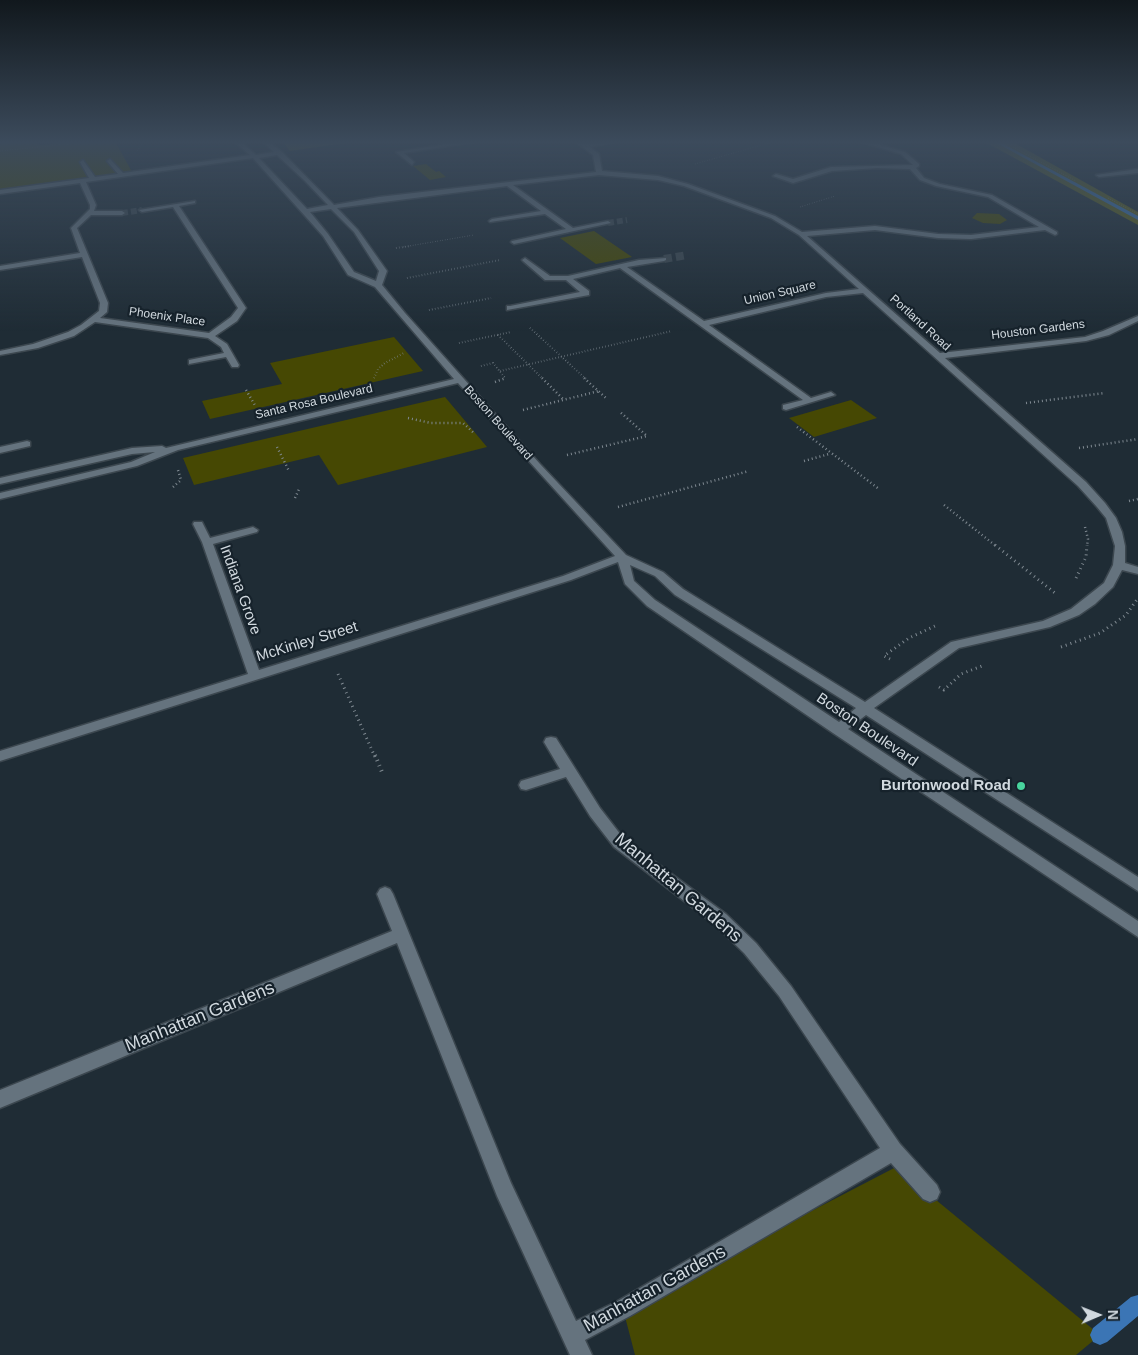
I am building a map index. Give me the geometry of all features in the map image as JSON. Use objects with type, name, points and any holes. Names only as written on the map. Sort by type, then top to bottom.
[{"type":"street","points":[[0,353],[54,341],[71,334],[95,320],[103,312],[104,303],[74,228],[77,223],[90,213],[93,204]]},
{"type":"street","points":[[142,210],[180,204]]},
{"type":"street","name":"Boston Boulevard","points":[[300,204],[326,235],[351,273],[378,285],[459,380],[622,557],[659,574],[679,592],[865,708],[1138,886]]},
{"type":"street","name":"Portland Road","points":[[306,211],[345,204]]},
{"type":"street","points":[[534,204],[571,230]]},
{"type":"street","name":"Portland Road","points":[[738,204],[773,217],[801,234],[1068,471],[1111,518],[1120,546],[1119,565],[1109,585],[1076,612],[1046,624],[955,645],[865,708],[838,730]]},
{"type":"street","points":[[1004,204],[1055,233]]},
{"type":"street","points":[[175,205],[242,308],[234,319],[210,336]]},
{"type":"street","points":[[332,206],[356,231],[378,262],[383,271],[378,285]]},
{"type":"street","points":[[492,221],[544,212]]},
{"type":"street","points":[[90,213],[122,213]]},
{"type":"street","points":[[514,242],[608,223]]},
{"type":"street","points":[[801,234],[874,228],[904,230],[938,236],[971,237],[1046,228]]},
{"type":"street","points":[[0,268],[85,254]]},
{"type":"street","points":[[525,260],[548,278],[568,278],[639,262],[664,260]]},
{"type":"street","points":[[621,266],[809,400]]},
{"type":"street","points":[[510,308],[586,293],[568,278]]},
{"type":"street","name":"Union Square","points":[[702,324],[826,295],[864,291]]},
{"type":"street","name":"Houston Gardens","points":[[938,356],[1086,339],[1106,333],[1138,318]]},
{"type":"street","name":"Phoenix Place","points":[[95,320],[210,336],[219,341],[235,365]]},
{"type":"street","points":[[192,362],[229,354]]},
{"type":"street","name":"Santa Rosa Boulevard","points":[[0,496],[134,464],[175,448],[459,380]]},
{"type":"street","points":[[786,407],[830,395]]},
{"type":"street","points":[[0,450],[27,444]]},
{"type":"street","name":"Santa Rosa Boulevard","points":[[0,481],[132,451],[175,448]]},
{"type":"street","name":"Indiana Grove","points":[[198,524],[207,542],[255,675]]},
{"type":"street","name":"Indiana Grove","points":[[207,542],[253,530]]},
{"type":"street","name":"Boston Boulevard","points":[[622,557],[629,582],[651,603],[1138,930]]},
{"type":"street","name":"McKinley Street","points":[[0,756],[567,578],[622,557]]},
{"type":"street","points":[[1119,565],[1138,571]]},
{"type":"street","name":"Manhattan Gardens","points":[[551,742],[595,812],[619,843],[720,919],[750,948],[785,991],[893,1151],[930,1192]]},
{"type":"street","points":[[526,785],[569,771]]},
{"type":"street","name":"Manhattan Gardens","points":[[385,894],[504,1189],[581,1355]]},
{"type":"street","name":"Manhattan Gardens","points":[[0,1099],[400,934]]},
{"type":"street","name":"Manhattan Gardens","points":[[572,1335],[623,1309],[893,1151]]},
{"type":"path","points":[[792,210],[810,204]]},
{"type":"path","points":[[1120,204],[1138,214]]},
{"type":"path","points":[[391,249],[475,235]]},
{"type":"path","points":[[407,278],[528,255],[525,260]]},
{"type":"path","points":[[427,310],[496,296],[510,308]]},
{"type":"path","points":[[522,329],[530,328],[606,398]]},
{"type":"path","points":[[500,371],[680,329]]},
{"type":"path","points":[[458,343],[514,331]]},
{"type":"path","points":[[498,334],[564,400]]},
{"type":"path","points":[[373,382],[378,369],[385,363],[405,354],[401,349]]},
{"type":"path","points":[[481,366],[493,363],[508,378],[495,382]]},
{"type":"path","points":[[246,390],[258,411]]},
{"type":"path","points":[[523,410],[599,391]]},
{"type":"path","points":[[1026,403],[1105,393]]},
{"type":"path","points":[[567,455],[647,436],[619,411]]},
{"type":"path","points":[[405,417],[431,423],[463,423],[473,434]]},
{"type":"path","points":[[790,422],[829,454],[879,489]]},
{"type":"path","points":[[1077,448],[1138,439]]},
{"type":"path","points":[[275,442],[290,471]]},
{"type":"path","points":[[804,461],[829,454]]},
{"type":"path","points":[[173,487],[181,480],[177,467]]},
{"type":"path","points":[[618,507],[749,471]]},
{"type":"path","points":[[295,498],[300,487]]},
{"type":"path","points":[[1126,501],[1138,499]]},
{"type":"path","points":[[944,505],[1057,594],[1050,597]]},
{"type":"path","points":[[1070,583],[1076,577],[1086,556],[1088,539],[1083,520]]},
{"type":"path","points":[[884,656],[909,638],[944,622]]},
{"type":"path","points":[[328,652],[382,772]]},
{"type":"shaded area","points":[[1100,204],[1124,204],[1138,212],[1138,225]]},
{"type":"shaded area","points":[[977,213],[999,214],[1007,220],[1000,224],[983,223],[972,218]]},
{"type":"shaded area","points":[[594,231],[632,257],[596,264],[560,238]]},
{"type":"shaded area","points":[[394,337],[423,371],[210,419],[202,401],[282,384],[270,363]]},
{"type":"shaded area","points":[[445,397],[487,447],[338,485],[319,455],[194,485],[183,458]]},
{"type":"shaded area","points":[[851,400],[877,418],[814,437],[789,418]]},
{"type":"shaded area","points":[[896,1167],[1100,1335],[1076,1355],[635,1355],[623,1309]]},
{"type":"waterway","points":[[1112,204],[1138,218]]},
{"type":"waterway","points":[[1100,1335],[1138,1304]]},
{"type":"tunnel","points":[[122,213],[142,210]]},
{"type":"tunnel","points":[[608,223],[627,220]]},
{"type":"tunnel","points":[[664,259],[687,255]]},
{"type":"place","name":"Burtonwood Road","points":[[1021,786]]}]
